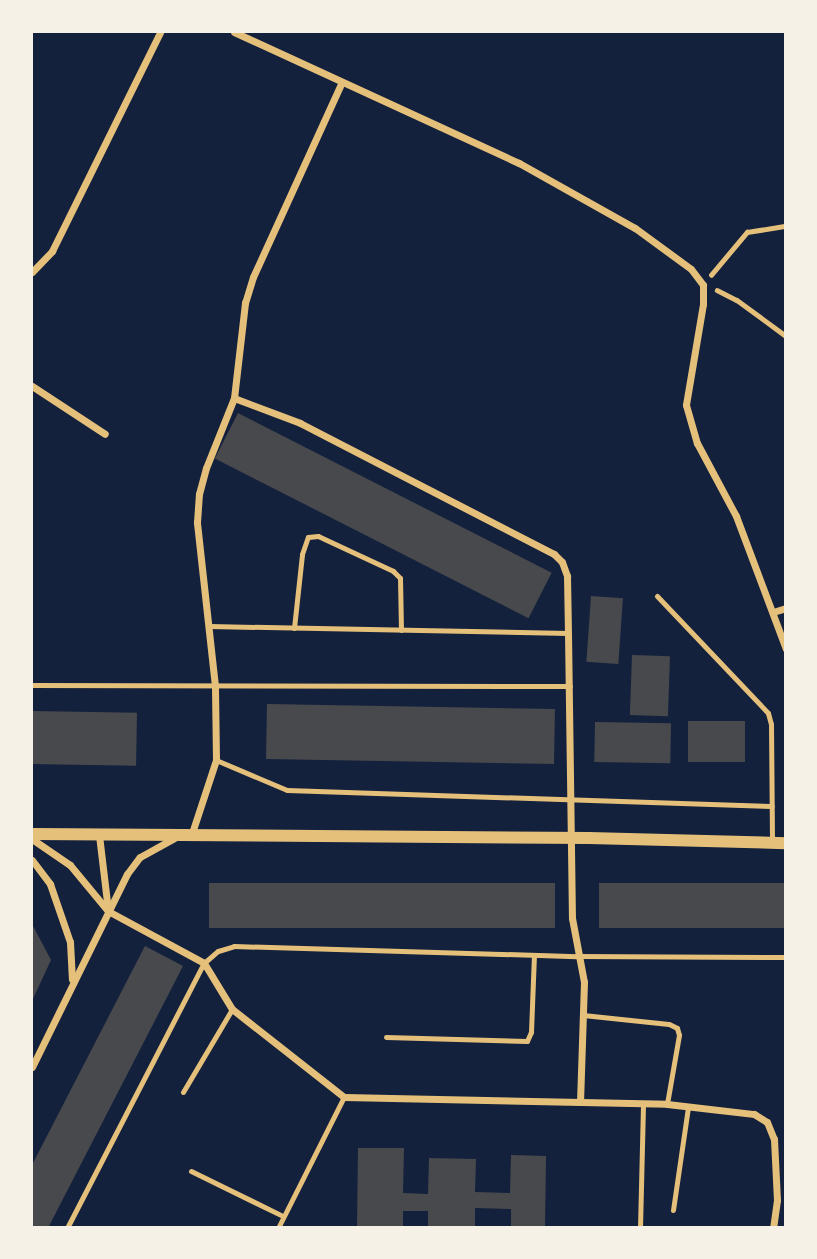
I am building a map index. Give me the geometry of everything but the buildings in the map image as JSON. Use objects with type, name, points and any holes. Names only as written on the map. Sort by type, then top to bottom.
[{"type":"street","points":[[32,272],[52,251],[160,32]]},
{"type":"street","points":[[233,32],[519,163],[635,228],[691,270],[704,285],[686,405],[697,443],[736,516],[786,649]]},
{"type":"street","points":[[32,1067],[127,874],[140,857],[156,845],[184,836],[216,760],[215,686],[197,522],[200,494],[206,468],[234,398],[245,303],[253,277],[342,82]]},
{"type":"street","points":[[32,386],[105,434]]},
{"type":"street","points":[[234,398],[300,424],[554,554],[562,562],[567,576],[572,918],[584,982],[580,1101]]},
{"type":"street","points":[[773,612],[786,608]]},
{"type":"street","points":[[99,835],[108,911]]},
{"type":"street","points":[[32,837],[99,835],[571,838],[786,843]]},
{"type":"street","points":[[32,837],[70,865],[108,911],[204,963],[232,1009],[344,1097],[667,1104],[754,1114],[766,1122],[774,1139],[777,1200],[773,1227]]},
{"type":"street","points":[[32,860],[50,884],[70,942],[72,983]]},
{"type":"lane","points":[[293,628],[302,554],[308,537],[318,536],[393,572],[400,578],[401,630]]},
{"type":"lane","points":[[657,596],[768,713],[771,724],[772,842]]},
{"type":"lane","points":[[209,626],[568,633]]},
{"type":"lane","points":[[32,685],[570,686]]},
{"type":"lane","points":[[216,760],[287,790],[772,806]]},
{"type":"lane","points":[[67,1227],[204,963],[218,951],[234,946],[577,956],[786,957]]},
{"type":"lane","points":[[386,1037],[527,1041],[531,1032],[534,955]]},
{"type":"lane","points":[[183,1092],[232,1009]]},
{"type":"lane","points":[[583,1015],[669,1024],[677,1028],[679,1035],[667,1104]]},
{"type":"lane","points":[[278,1227],[344,1097]]},
{"type":"lane","points":[[640,1227],[643,1104]]},
{"type":"lane","points":[[673,1210],[688,1107]]},
{"type":"lane","points":[[191,1171],[284,1216]]},
{"type":"path","points":[[786,226],[747,232],[738,239],[704,285],[737,300],[786,336]]}]
